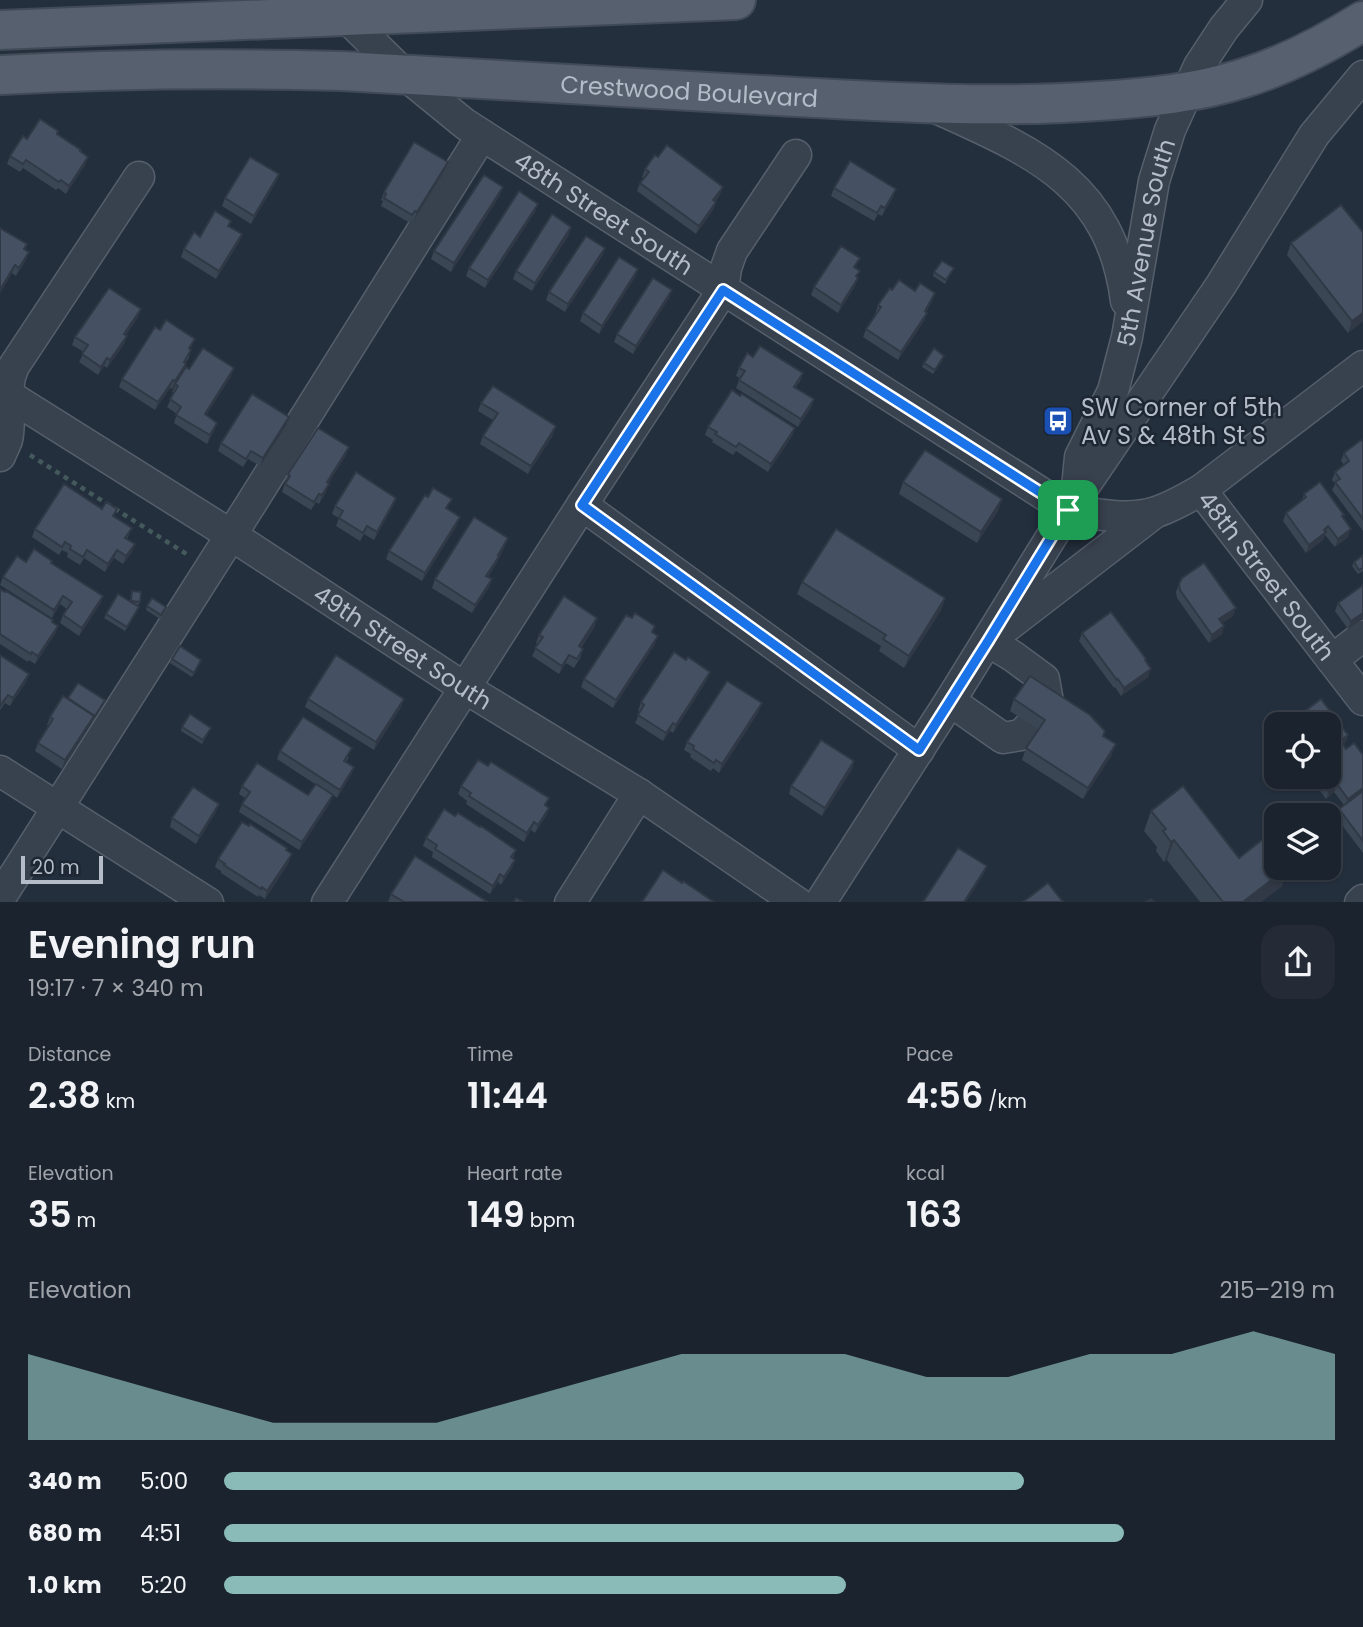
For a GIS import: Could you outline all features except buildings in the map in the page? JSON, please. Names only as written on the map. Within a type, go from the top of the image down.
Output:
[{"type":"main road","points":[[0,30],[242,9],[736,0]]},
{"type":"main road","name":"Crestwood Boulevard","points":[[0,75],[180,69],[304,70],[924,103],[1075,103],[1186,92],[1245,78],[1290,61],[1363,21]]},
{"type":"street","name":"5th Avenue South","points":[[1072,504],[1080,457],[1113,391],[1127,338],[1154,181],[1170,130],[1199,66],[1224,28],[1247,0]]},
{"type":"street","name":"48th Street South","points":[[337,8],[405,75],[465,124],[723,290],[1072,504],[1119,516],[1153,514],[1201,490],[1363,700]]},
{"type":"street","name":"5th Avenue South","points":[[820,902],[919,750],[1072,504],[1221,285],[1314,135],[1363,76]]},
{"type":"street","points":[[924,103],[1032,156],[1068,181],[1081,194],[1103,225],[1118,261],[1126,298],[1127,338]]},
{"type":"street","points":[[0,898],[482,135]]},
{"type":"street","points":[[327,902],[723,290],[732,251],[796,155]]},
{"type":"street","points":[[3,448],[9,418],[4,392],[14,366],[139,177]]},
{"type":"street","points":[[1201,490],[1363,366]]},
{"type":"street","name":"49th Street South","points":[[4,392],[231,535],[465,688],[639,794],[798,902]]},
{"type":"street","points":[[582,505],[919,750]]},
{"type":"street","points":[[950,701],[1003,738],[1021,735],[1040,714],[1044,678],[988,641],[1153,514]]},
{"type":"street","points":[[1332,660],[1363,636]]},
{"type":"street","points":[[0,771],[208,902]]},
{"type":"street","points":[[570,902],[639,794]]},
{"type":"path","points":[[3,448],[210,568]]},
{"type":"place","name":"SW Corner of 5th Av S & 48th St S","points":[[1058,421]]},
{"type":"route","points":[[723,290],[1068,510],[919,750],[582,505],[723,290]]}]
